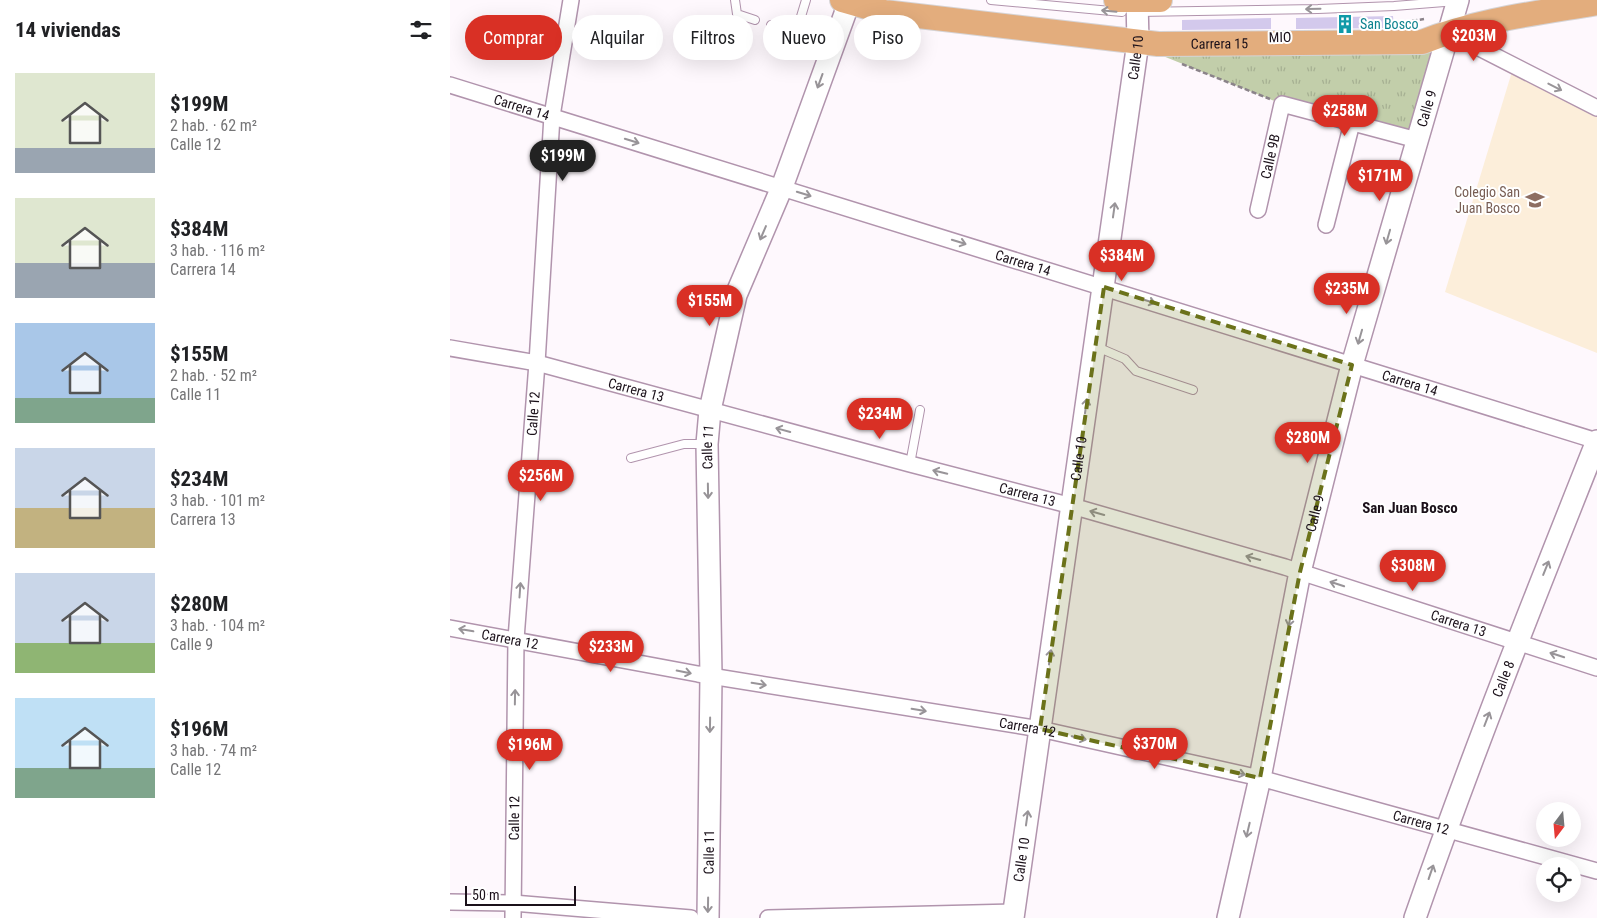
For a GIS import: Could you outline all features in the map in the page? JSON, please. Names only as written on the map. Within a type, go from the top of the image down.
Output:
[{"type":"main road","name":"Carrera 15","points":[[1116,0],[1158,44],[1422,42],[1444,28],[1597,3]]},
{"type":"main road","name":"Carrera 15","points":[[1138,25],[1160,0]]},
{"type":"main road","name":"Calle 9","points":[[1228,918],[1260,778],[1300,572],[1352,365],[1416,140],[1444,28],[1458,0]]},
{"type":"main road","name":"Carrera 15","points":[[847,1],[884,12],[1138,25]]},
{"type":"main road","name":"Calle 11","points":[[843,15],[847,1]]},
{"type":"main road","name":"Calle 10","points":[[1014,915],[1104,287],[1138,25]]},
{"type":"main road","name":"Calle 11","points":[[708,918],[710,676],[707,444],[710,410],[736,296],[782,187],[828,60]]},
{"type":"main road","name":"Calle 8","points":[[1415,918],[1517,642],[1597,441]]},
{"type":"street","name":"Calle 12","points":[[513,911],[516,639],[552,116],[571,0]]},
{"type":"street","points":[[1444,28],[1597,108]]},
{"type":"street","name":"Carrera 14","points":[[450,85],[1597,441]]},
{"type":"street","points":[[1282,104],[1416,140]]},
{"type":"street","name":"Calle 9B","points":[[1258,210],[1282,104]]},
{"type":"street","points":[[1326,225],[1352,123]]},
{"type":"street","name":"Carrera 13","points":[[450,348],[536,363],[1072,506],[1300,572],[1597,668]]},
{"type":"street","name":"Carrera 12","points":[[450,628],[710,676],[1040,729],[1260,778],[1597,871]]},
{"type":"street","points":[[450,902],[513,911],[691,918]]},
{"type":"street","points":[[768,918],[1014,915]]},
{"type":"lane","points":[[735,0],[737,14],[755,20]]},
{"type":"lane","points":[[801,15],[806,0]]},
{"type":"lane","name":"MIO","points":[[991,0],[1119,12],[1138,25],[1464,0]]},
{"type":"lane","points":[[1444,28],[1483,15],[1566,0]]},
{"type":"lane","points":[[886,4],[896,5]]},
{"type":"lane","name":"MIO","points":[[1167,36],[1186,38],[1402,34]]},
{"type":"lane","points":[[1095,346],[1125,359],[1136,371],[1193,390]]},
{"type":"lane","points":[[910,464],[920,410]]},
{"type":"lane","points":[[631,458],[684,444],[707,444]]},
{"type":"path","points":[[1402,22],[1428,19]]},
{"type":"path","points":[[1176,61],[1282,104]]},
{"type":"highlighted area","points":[[1104,287],[1352,365],[1300,572],[1260,778],[1040,729]]},
{"type":"shaded area","name":"Colegio San Juan Bosco","points":[[1514,65],[1597,108],[1597,353],[1445,292]]},
{"type":"green space","points":[[1448,32],[1417,140],[1282,104],[1158,54]]},
{"type":"building","name":"San Bosco","points":[[1393,16],[1394,28],[1296,29],[1296,18]]},
{"type":"building","points":[[1271,18],[1271,29],[1182,30],[1182,20]]},
{"type":"place","name":"San Bosco","points":[[1345,24]]},
{"type":"place","name":"Colegio San Juan Bosco","points":[[1535,200]]},
{"type":"district","name":"San Juan Bosco","points":[[1410,508]]}]
